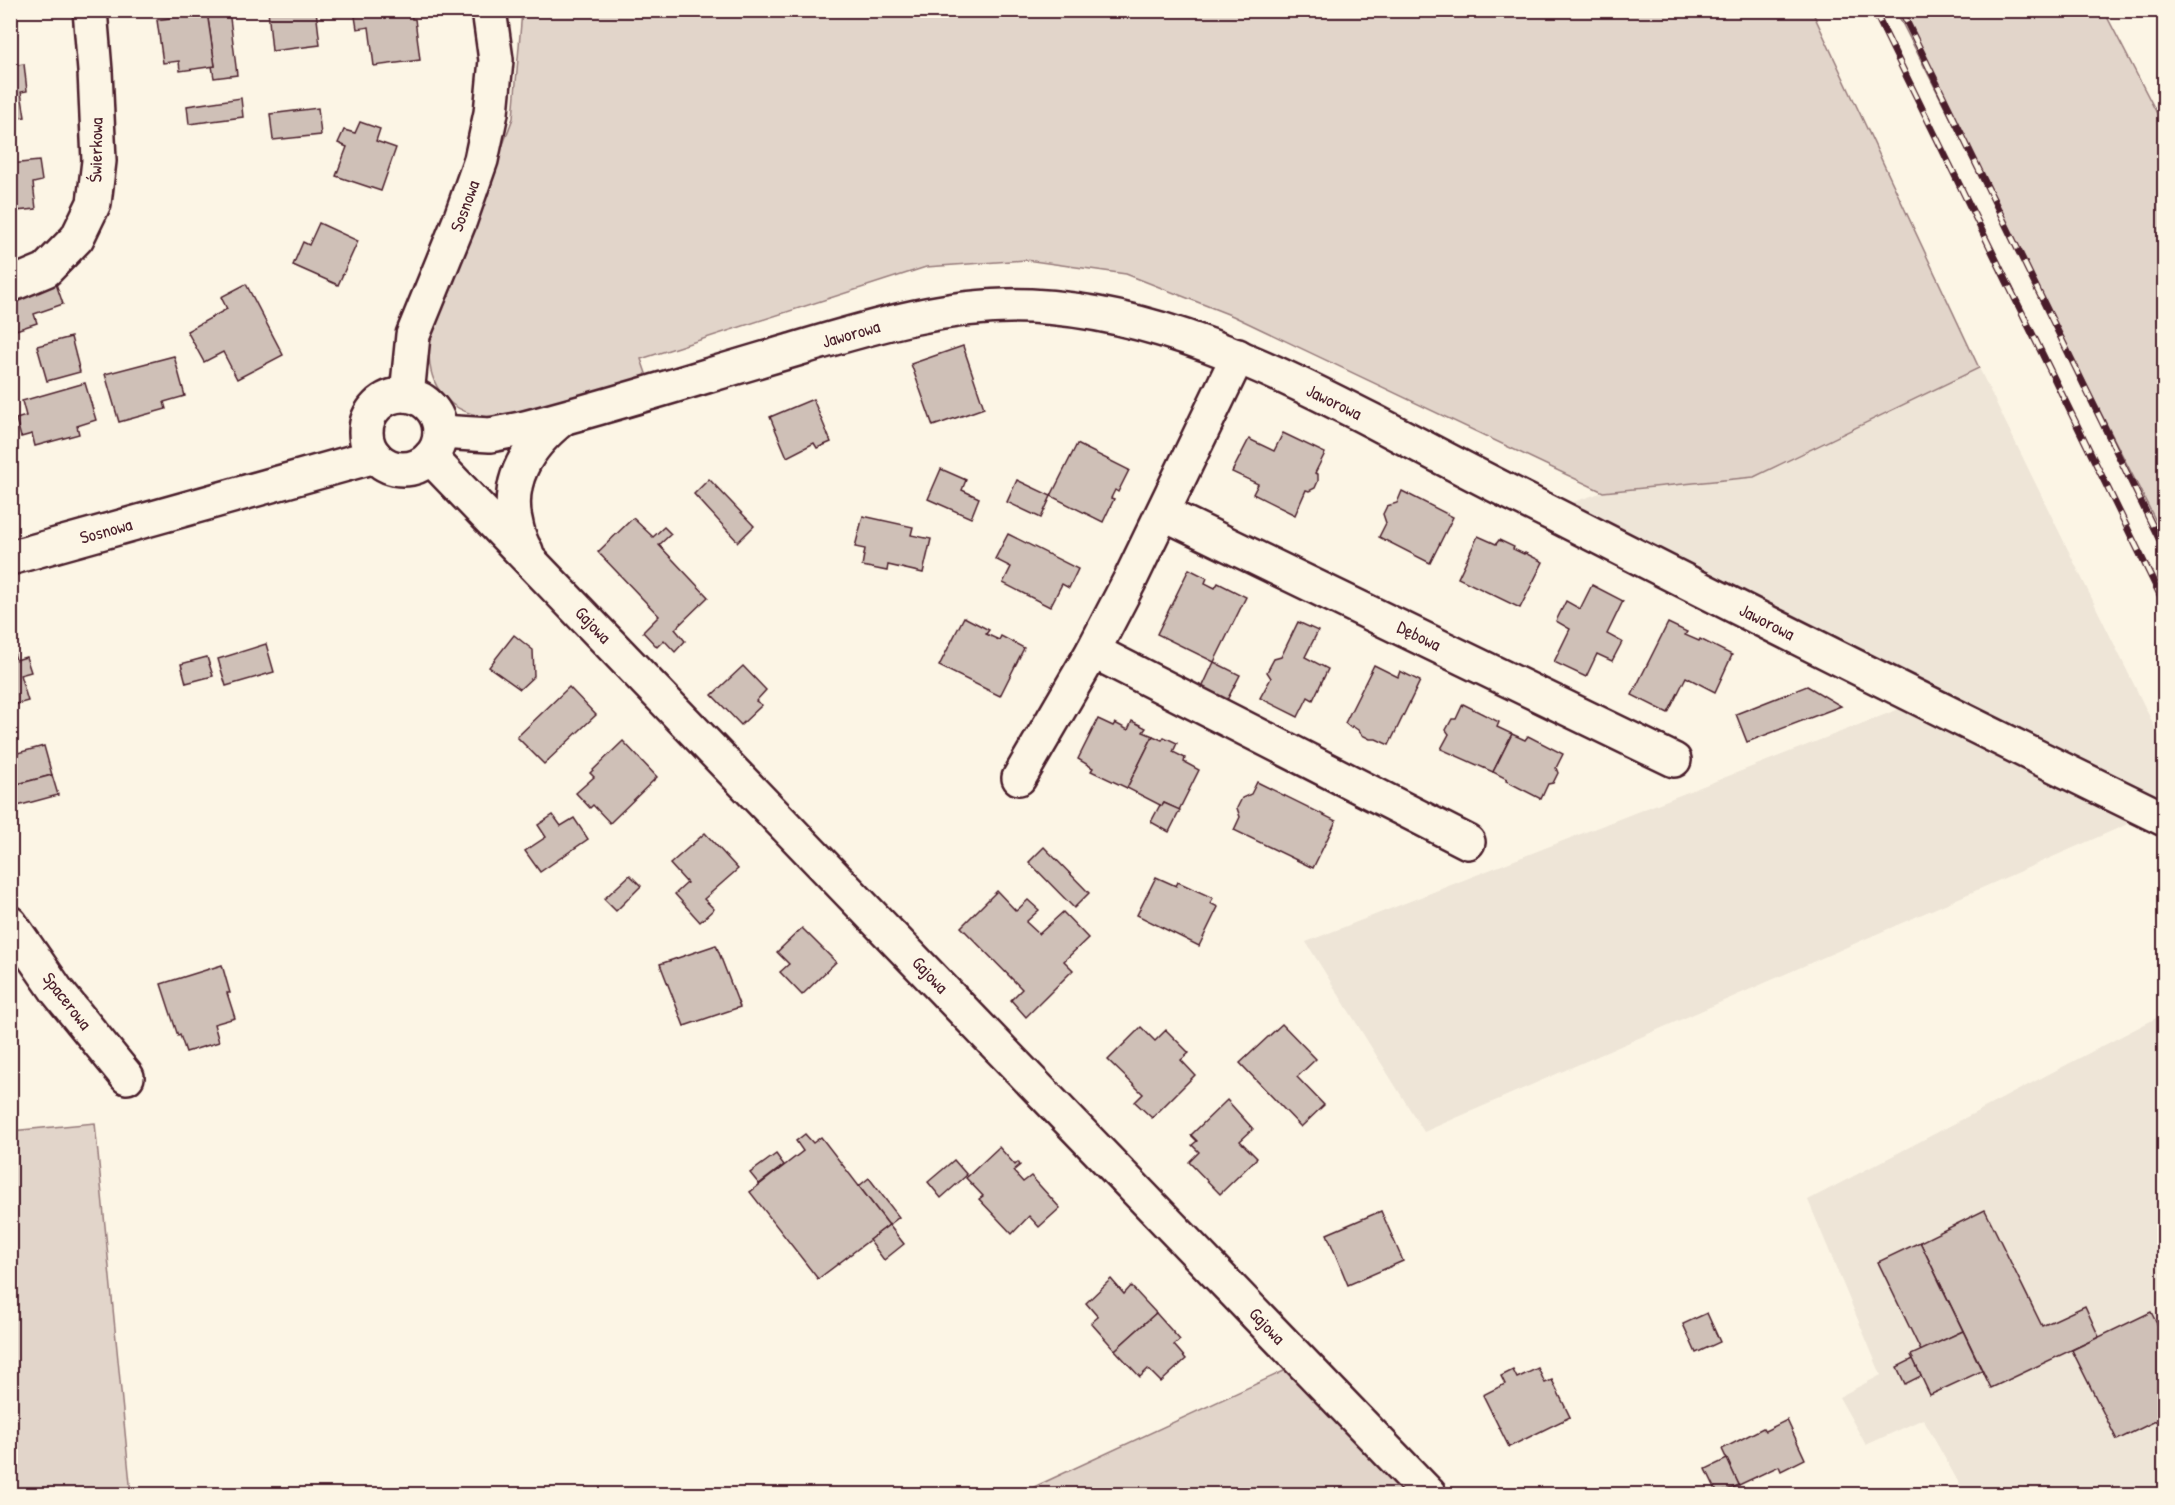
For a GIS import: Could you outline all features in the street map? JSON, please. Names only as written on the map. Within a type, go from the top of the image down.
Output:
[{"type":"street","name":"Świerkowa","points":[[10,285],[46,270],[77,238],[94,203],[99,161],[90,10]]},
{"type":"street","name":"Sosnowa","points":[[407,395],[413,335],[460,220],[481,160],[491,113],[496,60],[489,10]]},
{"type":"street","name":"Jaworowa","points":[[435,445],[562,418],[856,331],[919,315],[970,307],[1031,306],[1095,313],[1160,327],[1238,356],[1332,401],[1566,521],[2164,819]]},
{"type":"street","points":[[1019,778],[1093,651],[1163,513],[1238,356]]},
{"type":"street","points":[[398,395],[407,395],[426,403],[435,413],[435,445],[415,467],[406,469],[389,466],[375,456],[367,442],[368,418],[383,400],[398,395]]},
{"type":"street","points":[[540,569],[522,546],[514,517],[514,487],[525,458],[543,434],[562,418]]},
{"type":"street","name":"Gajowa","points":[[435,445],[540,569],[1429,1494]]},
{"type":"street","name":"Sosnowa","points":[[10,558],[375,456]]},
{"type":"street","name":"Dębowa","points":[[1163,513],[1674,760]]},
{"type":"street","points":[[1093,651],[1468,842]]},
{"type":"street","name":"Spacerowa","points":[[10,923],[57,991],[127,1077]]},
{"type":"shaded area","points":[[522,11],[1812,11],[1979,368],[1754,477],[1603,492],[1233,316],[1126,274],[1026,260],[926,267],[641,359],[649,382],[495,417],[478,415],[452,404],[436,384],[429,356],[430,339],[513,118]]},
{"type":"shaded area","points":[[1896,11],[2104,11],[2164,127],[2164,537]]},
{"type":"shaded area","points":[[1979,368],[2164,746],[2164,819],[2153,813],[1424,1132],[1306,942],[1922,700],[1547,511],[1603,492],[1754,477]]},
{"type":"shaded area","points":[[2164,1014],[2164,1494],[1965,1494],[1923,1419],[1866,1445],[1839,1397],[1881,1375],[1808,1200]]},
{"type":"shaded area","points":[[95,1123],[131,1494],[11,1494],[11,1131]]},
{"type":"shaded area","points":[[1299,1364],[1422,1494],[1019,1494]]},
{"type":"building","points":[[229,10],[237,75],[214,78],[212,66],[215,66],[207,12]]},
{"type":"building","points":[[268,10],[316,10],[320,45],[272,51]]},
{"type":"building","points":[[354,10],[411,10],[412,19],[415,19],[420,60],[374,66],[369,27],[357,29]]},
{"type":"building","points":[[207,12],[215,66],[180,71],[179,61],[163,63],[157,20]]},
{"type":"building","points":[[24,64],[27,91],[21,92],[25,117],[10,119],[10,66]]},
{"type":"building","points":[[241,98],[243,117],[189,124],[187,106]]},
{"type":"building","points":[[318,108],[321,135],[273,140],[270,114]]},
{"type":"building","points":[[360,122],[380,129],[376,141],[396,148],[381,191],[336,176],[347,147],[338,143],[344,130],[355,133]]},
{"type":"building","points":[[39,161],[42,181],[33,183],[36,209],[16,211],[17,221],[10,222],[10,164]]},
{"type":"building","points":[[319,223],[358,241],[338,285],[293,265],[303,242],[309,245]]},
{"type":"building","points":[[54,278],[63,304],[34,314],[37,323],[16,330],[10,314],[10,294]]},
{"type":"building","points":[[246,284],[283,355],[237,379],[223,352],[204,362],[187,331],[227,309],[221,297]]},
{"type":"building","points":[[71,337],[80,372],[47,381],[37,346]]},
{"type":"building","points":[[963,346],[984,408],[933,426],[911,364]]},
{"type":"building","points":[[174,356],[185,396],[164,402],[166,409],[119,422],[105,374]]},
{"type":"building","points":[[85,383],[96,420],[77,426],[79,434],[35,446],[32,434],[21,437],[16,419],[26,416],[22,401]]},
{"type":"building","points":[[813,399],[831,442],[817,448],[814,443],[787,457],[770,417]]},
{"type":"building","points":[[1283,433],[1325,453],[1315,473],[1318,474],[1318,481],[1315,488],[1306,490],[1295,515],[1253,494],[1258,484],[1232,472],[1249,439],[1274,451]]},
{"type":"building","points":[[1077,444],[1129,470],[1118,492],[1115,490],[1111,498],[1114,499],[1103,522],[1051,496]]},
{"type":"building","points":[[941,469],[966,480],[962,490],[979,498],[971,518],[928,499]]},
{"type":"building","points":[[709,479],[754,526],[738,542],[694,494]]},
{"type":"building","points":[[1017,480],[1051,496],[1041,518],[1007,502]]},
{"type":"building","points":[[1402,491],[1453,517],[1430,563],[1379,537],[1386,523],[1383,514],[1387,506],[1397,503]]},
{"type":"building","points":[[863,516],[913,527],[911,535],[931,539],[923,573],[888,565],[887,571],[862,566],[865,549],[855,547]]},
{"type":"building","points":[[633,518],[653,537],[664,527],[671,534],[659,545],[708,597],[675,629],[685,641],[675,652],[664,640],[657,647],[643,632],[659,616],[598,552]]},
{"type":"building","points":[[1008,534],[1078,569],[1069,588],[1062,584],[1050,607],[1003,583],[1011,567],[995,559]]},
{"type":"building","points":[[1478,536],[1496,544],[1499,540],[1543,562],[1520,608],[1458,578]]},
{"type":"building","points":[[1189,569],[1207,578],[1205,583],[1215,588],[1218,583],[1246,597],[1214,662],[1157,634]]},
{"type":"building","points":[[1592,585],[1623,601],[1607,634],[1622,642],[1612,661],[1597,654],[1586,677],[1554,662],[1570,629],[1556,621],[1566,601],[1580,609]]},
{"type":"building","points":[[964,617],[989,630],[986,634],[999,640],[1001,636],[1024,648],[1000,696],[939,666]]},
{"type":"building","points":[[1298,622],[1318,631],[1305,657],[1328,669],[1313,700],[1308,697],[1298,717],[1260,698],[1271,678],[1267,672],[1274,659],[1281,657]]},
{"type":"building","points":[[1668,623],[1687,632],[1685,635],[1699,641],[1700,639],[1732,655],[1715,692],[1686,677],[1668,713],[1632,695]]},
{"type":"building","points":[[514,635],[533,650],[534,676],[520,689],[489,667]]},
{"type":"building","points":[[266,644],[274,672],[226,686],[218,659]]},
{"type":"building","points":[[13,649],[16,660],[26,657],[31,672],[20,675],[28,701],[10,706],[10,650]]},
{"type":"building","points":[[207,657],[213,676],[186,683],[181,664]]},
{"type":"building","points":[[1214,662],[1240,675],[1227,700],[1202,688]]},
{"type":"building","points":[[1374,665],[1398,677],[1400,671],[1420,681],[1389,745],[1362,735],[1345,723]]},
{"type":"building","points":[[743,666],[766,690],[756,701],[762,705],[741,725],[712,695]]},
{"type":"building","points":[[1807,686],[1841,706],[1747,742],[1736,714]]},
{"type":"building","points":[[569,687],[596,715],[544,764],[517,737]]},
{"type":"building","points":[[1463,704],[1499,722],[1497,727],[1512,734],[1493,772],[1441,749],[1449,734],[1446,730],[1452,719],[1456,719]]},
{"type":"building","points":[[1098,719],[1113,726],[1115,723],[1128,730],[1132,721],[1146,728],[1143,732],[1153,736],[1127,788],[1091,771],[1093,768],[1078,759]]},
{"type":"building","points":[[1512,734],[1525,740],[1528,736],[1563,754],[1556,768],[1558,773],[1553,783],[1548,784],[1541,799],[1493,772]]},
{"type":"building","points":[[1153,736],[1162,740],[1164,737],[1177,743],[1173,752],[1185,758],[1184,762],[1199,770],[1179,810],[1164,803],[1162,806],[1127,788]]},
{"type":"building","points":[[623,741],[657,777],[610,823],[593,805],[590,808],[576,793],[594,777],[590,773]]},
{"type":"building","points":[[44,746],[52,775],[10,786],[10,755]]},
{"type":"building","points":[[52,775],[58,795],[10,808],[10,786]]},
{"type":"building","points":[[1257,782],[1336,821],[1313,868],[1234,830],[1240,817],[1237,808],[1242,798],[1251,794]]},
{"type":"building","points":[[1164,803],[1180,810],[1169,832],[1151,822],[1160,805]]},
{"type":"building","points":[[553,815],[561,826],[574,818],[588,839],[540,872],[525,851],[546,837],[538,825]]},
{"type":"building","points":[[705,833],[738,869],[704,899],[714,909],[700,922],[675,894],[687,883],[670,864]]},
{"type":"building","points":[[1044,847],[1089,893],[1074,908],[1029,862]]},
{"type":"building","points":[[630,875],[641,886],[616,911],[604,899]]},
{"type":"building","points":[[1156,877],[1176,886],[1178,882],[1213,898],[1210,903],[1218,907],[1199,946],[1137,915]]},
{"type":"building","points":[[997,891],[1016,911],[1028,900],[1039,910],[1026,922],[1039,934],[1063,912],[1088,938],[1064,961],[1073,970],[1026,1017],[1011,1000],[1022,989],[961,927]]},
{"type":"building","points":[[802,928],[836,962],[802,995],[780,972],[789,964],[777,952]]},
{"type":"building","points":[[716,945],[740,1007],[684,1026],[660,964]]},
{"type":"building","points":[[222,965],[230,993],[227,993],[235,1018],[214,1024],[219,1042],[186,1052],[180,1035],[178,1036],[161,984]]},
{"type":"building","points":[[1282,1024],[1316,1059],[1297,1077],[1324,1105],[1301,1127],[1240,1063]]},
{"type":"building","points":[[1141,1027],[1155,1041],[1166,1030],[1189,1053],[1181,1060],[1195,1075],[1152,1118],[1135,1102],[1143,1094],[1108,1060]]},
{"type":"building","points":[[1227,1100],[1253,1129],[1240,1141],[1257,1158],[1220,1194],[1189,1162],[1199,1152],[1192,1145],[1197,1141],[1191,1135]]},
{"type":"building","points":[[805,1134],[813,1143],[821,1137],[889,1225],[818,1279],[750,1192],[803,1151],[796,1141]]},
{"type":"building","points":[[999,1147],[1015,1165],[1018,1162],[1020,1165],[1013,1171],[1023,1182],[1031,1176],[1060,1208],[1039,1227],[1029,1216],[1012,1234],[979,1199],[983,1196],[966,1178]]},
{"type":"building","points":[[776,1154],[784,1165],[759,1184],[750,1173]]},
{"type":"building","points":[[954,1160],[967,1175],[941,1198],[928,1182]]},
{"type":"building","points":[[869,1178],[899,1217],[889,1225],[859,1186]]},
{"type":"building","points":[[1985,1210],[2042,1326],[2085,1306],[2099,1337],[1991,1388],[1920,1242]]},
{"type":"building","points":[[1381,1211],[1403,1261],[1348,1285],[1327,1234]]},
{"type":"building","points":[[889,1225],[904,1244],[884,1260],[869,1240]]},
{"type":"building","points":[[1920,1242],[1963,1331],[1921,1351],[1878,1262]]},
{"type":"building","points":[[1111,1279],[1124,1294],[1131,1286],[1156,1313],[1115,1350],[1091,1323],[1098,1317],[1086,1303]]},
{"type":"building","points":[[2151,1312],[2164,1338],[2164,1417],[2117,1440],[2072,1350]]},
{"type":"building","points":[[1156,1313],[1180,1340],[1174,1345],[1186,1359],[1161,1382],[1148,1369],[1140,1377],[1115,1350]]},
{"type":"building","points":[[1707,1313],[1720,1342],[1696,1353],[1683,1324]]},
{"type":"building","points":[[1963,1331],[1982,1371],[1930,1395],[1911,1355]]},
{"type":"building","points":[[1913,1359],[1921,1376],[1905,1384],[1897,1367]]},
{"type":"building","points":[[1538,1368],[1545,1383],[1552,1380],[1570,1417],[1509,1447],[1483,1395],[1505,1384],[1501,1376],[1513,1370],[1517,1378]]},
{"type":"building","points":[[1787,1420],[1805,1459],[1781,1471],[1779,1466],[1739,1485],[1722,1449],[1763,1428],[1765,1431]]},
{"type":"building","points":[[1727,1459],[1739,1485],[1718,1494],[1706,1469]]},
{"type":"railway","points":[[1874,10],[2164,603]]},
{"type":"railway","points":[[1901,10],[2164,549]]}]
